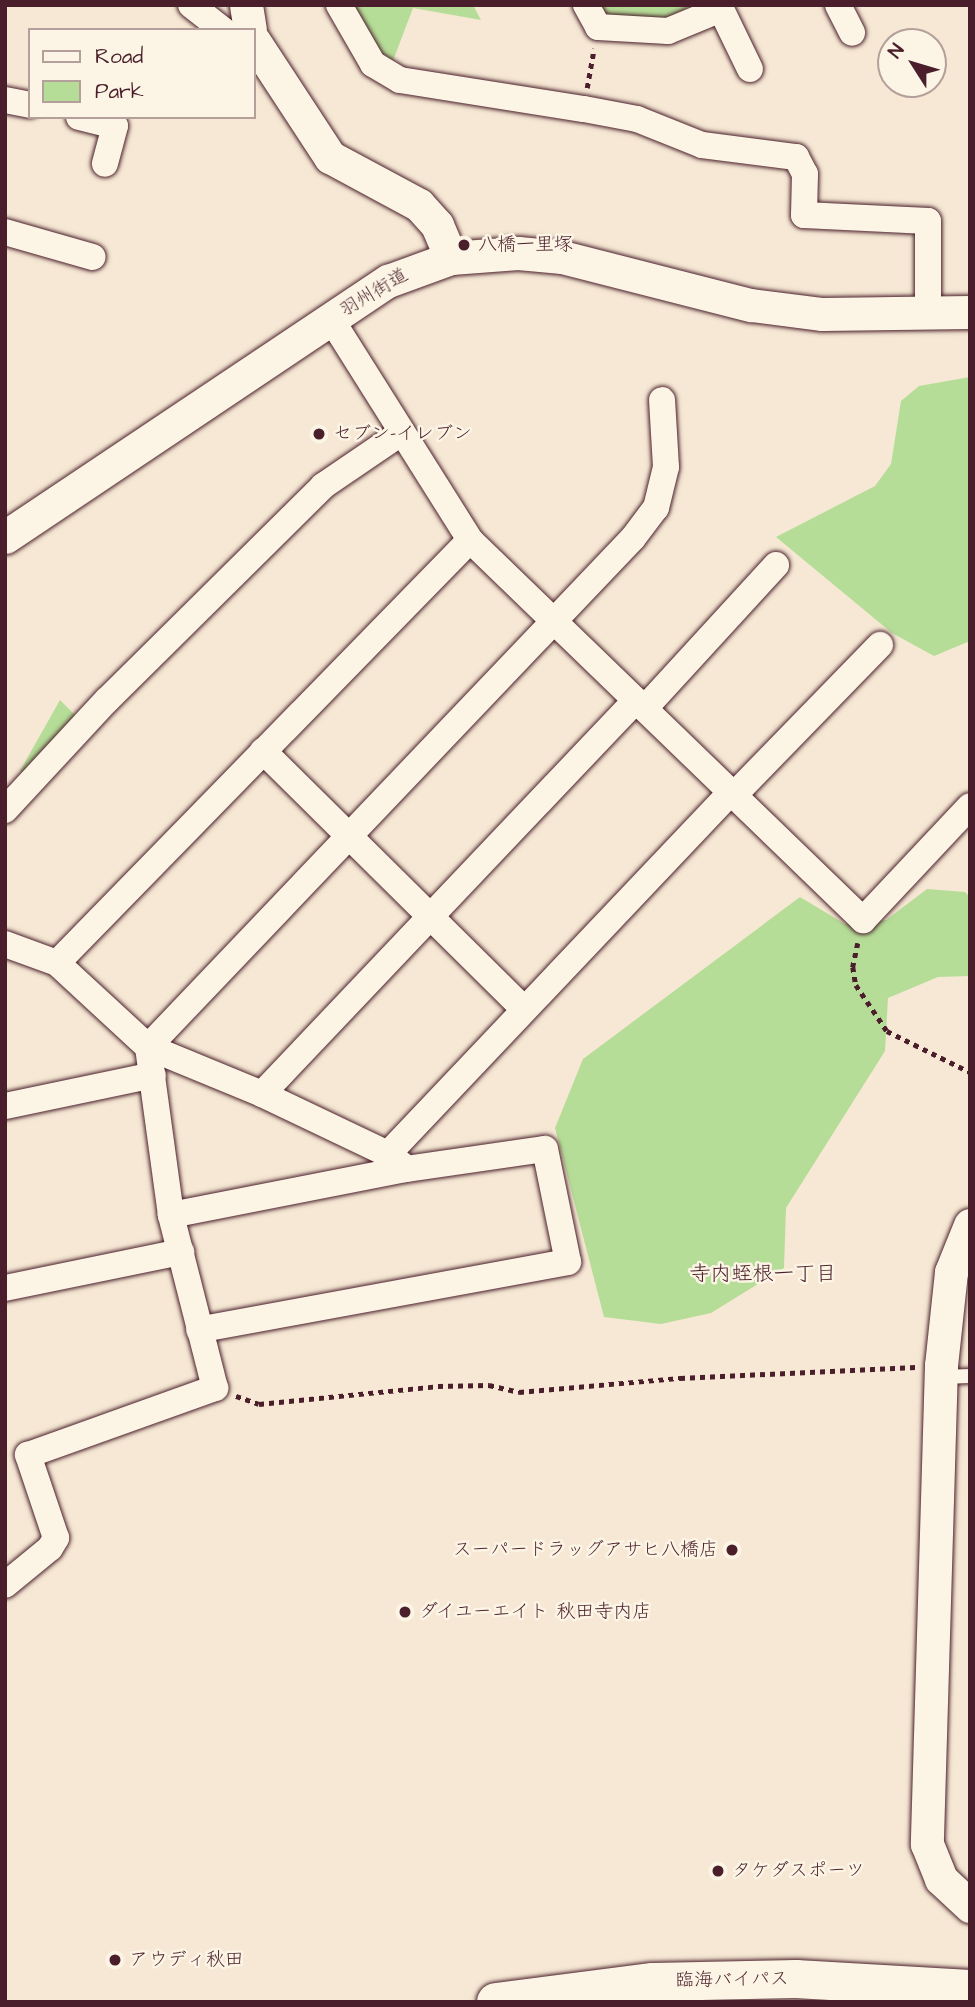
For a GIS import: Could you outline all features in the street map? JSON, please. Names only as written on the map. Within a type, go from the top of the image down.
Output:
[{"type":"highway","name":"臨海バイパス","points":[[496,2002],[653,1982],[796,1979],[970,1989]]},
{"type":"street","points":[[191,5],[220,28]]},
{"type":"street","points":[[246,5],[250,28]]},
{"type":"street","points":[[339,5],[373,64],[400,80],[637,119],[702,145],[796,157],[805,174],[804,215],[928,220],[928,311]]},
{"type":"street","points":[[838,5],[852,33]]},
{"type":"street","points":[[592,16],[668,32],[720,7],[750,69]]},
{"type":"street","points":[[256,44],[330,157],[419,205],[437,225],[451,258]]},
{"type":"street","points":[[5,100],[28,106]]},
{"type":"street","points":[[87,119],[115,126],[105,163]]},
{"type":"street","points":[[5,232],[93,257]]},
{"type":"street","name":"羽州街道","points":[[5,537],[388,281],[451,258],[518,253],[562,257],[751,305],[822,314],[970,312]]},
{"type":"street","points":[[331,319],[470,540],[551,621],[734,792],[863,920],[970,806]]},
{"type":"street","points":[[148,1047],[349,838],[551,621],[575,603],[656,508],[666,467],[662,400]]},
{"type":"street","points":[[5,810],[107,700],[323,486],[401,433]]},
{"type":"street","points":[[57,963],[470,540]]},
{"type":"street","points":[[262,1094],[776,565]]},
{"type":"street","points":[[397,1161],[524,1009],[880,645]]},
{"type":"street","points":[[263,751],[524,1009]]},
{"type":"street","points":[[5,944],[57,963],[148,1047],[262,1094],[397,1161]]},
{"type":"street","points":[[5,1585],[50,1548],[56,1538],[17,1458],[215,1388],[171,1215],[148,1047]]},
{"type":"street","points":[[5,1106],[153,1074]]},
{"type":"street","points":[[171,1215],[397,1161],[545,1149],[568,1262],[199,1330]]},
{"type":"street","points":[[970,1225],[951,1272],[951,1373],[927,1844],[941,1878],[970,1906]]},
{"type":"street","points":[[5,1288],[181,1252]]},
{"type":"path","points":[[584,109],[592,16]]},
{"type":"path","points":[[863,920],[853,967],[864,1003],[887,1031],[906,1043],[970,1072]]},
{"type":"path","points":[[215,1388],[259,1404],[438,1386],[489,1385],[519,1392],[680,1378],[951,1373]]},
{"type":"green space","points":[[351,5],[473,5],[481,20],[413,8],[391,66],[383,61]]},
{"type":"green space","points":[[599,5],[690,5],[674,18],[606,18]]},
{"type":"green space","points":[[970,377],[970,641],[934,656],[892,633],[776,537],[875,486],[891,464],[901,401],[919,386]]},
{"type":"green space","points":[[60,700],[82,722],[27,778],[20,771]]},
{"type":"green space","points":[[927,889],[965,892],[970,897],[970,976],[938,977],[888,998],[885,1051],[786,1208],[784,1268],[711,1313],[661,1324],[604,1317],[555,1128],[583,1059],[800,897],[845,924],[886,920]]},
{"type":"place","name":"八橋一里塚","points":[[464,245]]},
{"type":"place","name":"セブン-イレブン","points":[[319,434]]},
{"type":"place","name":"スーパードラッグアサヒ八橋店","points":[[732,1550]]},
{"type":"place","name":"ダイユーエイト 秋田寺内店","points":[[405,1612]]},
{"type":"place","name":"タケダスポーツ","points":[[718,1871]]},
{"type":"place","name":"アウディ秋田","points":[[115,1960]]},
{"type":"district","name":"寺内蛭根一丁目","points":[[763,1274]]}]
